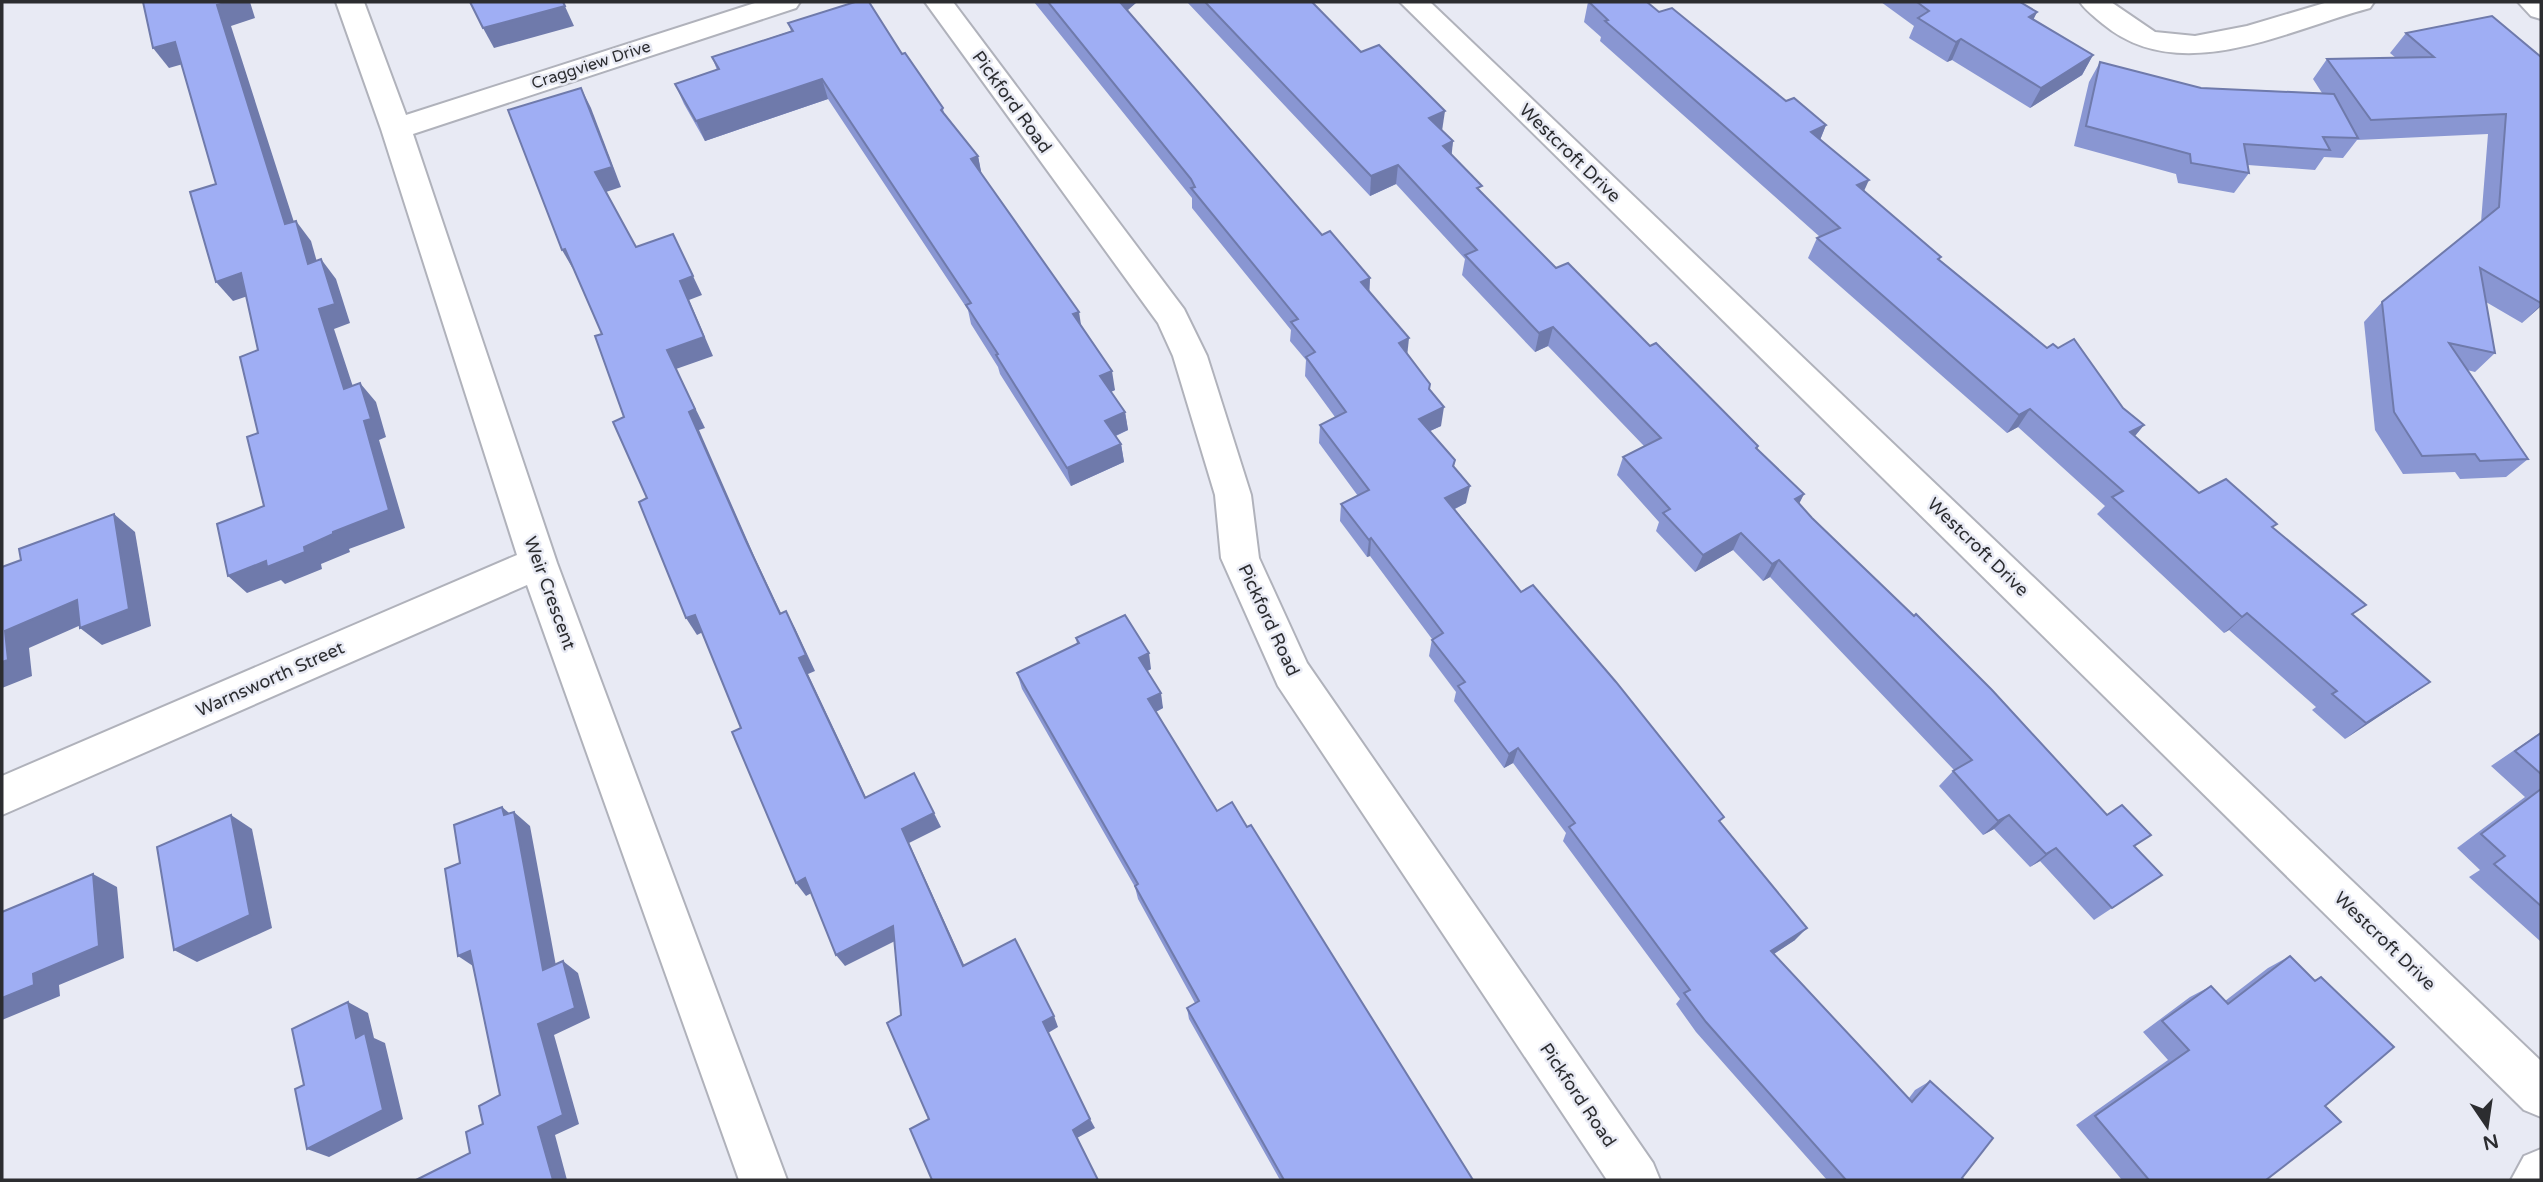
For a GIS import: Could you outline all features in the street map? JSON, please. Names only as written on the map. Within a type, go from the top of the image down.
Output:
[{"type":"street","name":"Weir Crescent","points":[[350,2],[396,129],[538,563],[763,1180]]},
{"type":"street","name":"Craggview Drive","points":[[396,129],[786,2]]},
{"type":"street","name":"Pickford Road","points":[[939,2],[1172,318],[1190,356],[1233,495],[1240,558],[1292,674],[1636,1180]]},
{"type":"street","name":"Westcroft Drive","points":[[1414,2],[2541,1093]]},
{"type":"street","points":[[2094,2],[2125,28],[2147,40],[2186,46],[2235,38],[2360,2]]},
{"type":"street","points":[[2532,2],[2541,9]]},
{"type":"street","name":"Warnsworth Street","points":[[2,796],[538,563]]},
{"type":"street","points":[[2535,1180],[2541,1173]]},
{"type":"building","points":[[143,2],[229,2],[217,5],[285,224],[296,221],[308,264],[321,259],[335,304],[319,309],[344,389],[360,383],[371,419],[364,421],[389,510],[333,532],[304,547],[305,552],[267,567],[266,561],[228,576],[217,524],[264,506],[247,437],[258,433],[240,357],[258,350],[241,273],[216,282],[190,192],[216,184],[175,42],[153,48]]},
{"type":"building","points":[[470,2],[563,2],[565,6],[483,28]]},
{"type":"building","points":[[855,2],[869,2],[902,54],[905,53],[943,108],[941,110],[978,156],[971,159],[1079,312],[1073,314],[1112,371],[1100,376],[1125,412],[1105,421],[1121,444],[1067,468],[966,305],[971,303],[822,79],[696,121],[675,84],[719,69],[712,57],[793,31],[788,23]]},
{"type":"building","points":[[1048,2],[1120,2],[1322,235],[1330,231],[1370,278],[1361,282],[1409,338],[1399,343],[1444,407],[1419,419],[1455,460],[1453,466],[1470,486],[1445,498],[1521,592],[1533,585],[1616,682],[1724,817],[1719,821],[1807,928],[1771,951],[1912,1102],[1930,1081],[1993,1138],[1962,1178],[1964,1180],[1846,1180],[1706,1022],[1684,993],[1690,990],[1569,827],[1575,823],[1518,748],[1509,754],[1458,686],[1465,682],[1432,640],[1443,633],[1371,538],[1369,540],[1341,504],[1369,490],[1320,425],[1346,412],[1306,357],[1315,352],[1291,322],[1298,319],[1191,188],[1195,187],[1191,179]]},
{"type":"building","points":[[1205,2],[1312,2],[1361,52],[1379,45],[1445,111],[1429,118],[1453,141],[1443,146],[1482,186],[1477,188],[1556,268],[1568,263],[1650,346],[1656,343],[1804,494],[1795,499],[1812,518],[1914,616],[1916,614],[1992,690],[2107,815],[2122,805],[2151,835],[2134,846],[2162,875],[2112,908],[2056,848],[2046,854],[2009,815],[1998,821],[1953,771],[1972,760],[1779,560],[1772,564],[1741,533],[1703,555],[1663,513],[1670,509],[1623,457],[1661,438],[1553,327],[1539,333],[1465,255],[1477,250],[1398,165],[1371,176]]},
{"type":"building","points":[[1589,2],[1647,2],[1659,12],[1672,8],[1786,101],[1794,98],[1826,125],[1811,132],[1869,180],[1857,185],[1941,257],[1938,259],[2047,348],[2053,344],[2058,348],[2074,339],[2123,408],[2144,425],[2130,432],[2199,493],[2226,479],[2277,524],[2272,527],[2366,605],[2352,614],[2430,682],[2366,723],[2332,694],[2337,691],[2247,613],[2242,617],[2112,497],[2123,491],[2030,409],[2019,415],[1817,238],[1840,228],[1605,21],[1608,20]]},
{"type":"building","points":[[1917,2],[2020,2],[2037,12],[2029,17],[2093,55],[2041,88],[1961,39],[1956,42],[1918,18],[1929,11]]},
{"type":"building","points":[[2492,16],[2541,57],[2541,303],[2480,268],[2495,353],[2449,343],[2528,459],[2480,461],[2475,454],[2422,456],[2394,412],[2382,302],[2499,207],[2506,114],[2371,120],[2327,59],[2434,57],[2406,33]]},
{"type":"building","points":[[2100,62],[2201,88],[2334,94],[2358,138],[2323,137],[2330,150],[2244,144],[2249,173],[2191,163],[2190,154],[2086,126]]},
{"type":"building","points":[[581,88],[612,167],[595,172],[636,247],[673,234],[693,276],[680,281],[704,337],[667,350],[695,409],[689,412],[746,541],[780,614],[786,611],[806,655],[799,658],[865,798],[914,773],[934,813],[902,829],[963,966],[1015,939],[1054,1016],[1043,1022],[1090,1119],[1073,1130],[1098,1180],[932,1180],[910,1129],[929,1119],[887,1023],[901,1015],[893,926],[836,955],[805,878],[796,883],[732,732],[741,728],[695,615],[686,618],[639,502],[647,498],[613,422],[624,417],[595,336],[602,334],[565,249],[562,250],[508,110]]},
{"type":"building","points":[[114,514],[129,609],[80,628],[77,600],[5,631],[8,660],[2,662],[2,567],[21,560],[19,549]]},
{"type":"building","points":[[1125,615],[1149,653],[1139,658],[1161,693],[1148,699],[1217,811],[1232,802],[1247,827],[1251,825],[1473,1180],[1284,1180],[1187,1008],[1199,1001],[1135,886],[1138,884],[1017,673],[1079,643],[1076,638]]},
{"type":"building","points":[[2541,733],[2541,774],[2515,751]]},
{"type":"building","points":[[2541,789],[2541,906],[2494,864],[2505,856],[2481,834]]},
{"type":"building","points":[[502,807],[504,815],[514,812],[543,970],[563,961],[575,1008],[538,1024],[563,1115],[538,1127],[553,1180],[416,1180],[470,1153],[466,1132],[483,1124],[479,1106],[500,1095],[470,951],[458,956],[445,869],[460,863],[454,825]]},
{"type":"building","points":[[231,815],[250,915],[174,950],[157,847]]},
{"type":"building","points":[[93,874],[99,946],[33,974],[34,985],[2,998],[2,912]]},
{"type":"building","points":[[2290,956],[2315,981],[2321,977],[2394,1047],[2325,1106],[2341,1122],[2266,1180],[2149,1180],[2095,1116],[2189,1050],[2162,1021],[2211,986],[2228,1004]]},
{"type":"building","points":[[348,1002],[356,1038],[365,1033],[383,1110],[307,1149],[295,1089],[304,1085],[292,1029]]}]
